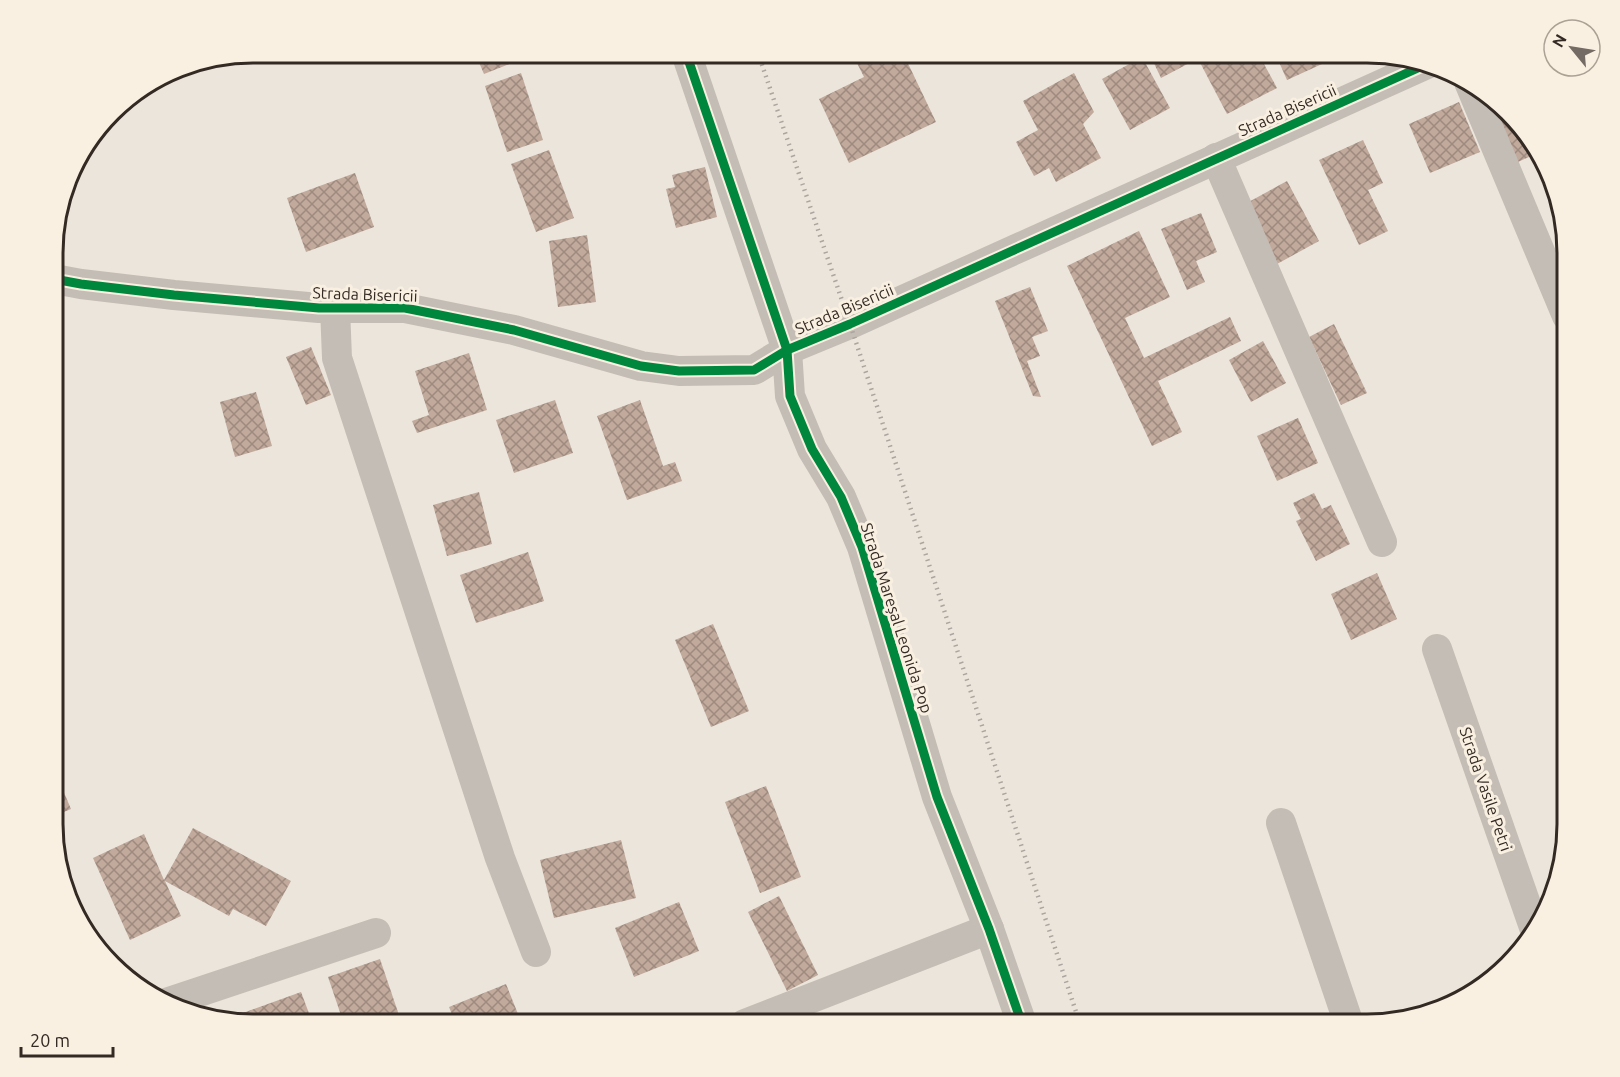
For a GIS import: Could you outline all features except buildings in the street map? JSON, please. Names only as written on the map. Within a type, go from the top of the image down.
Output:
[{"type":"street","name":"Strada Mareșal Leonida Pop","points":[[690,63],[787,350],[790,396],[812,449],[841,497],[862,547],[937,797],[989,929],[1019,1014]]},
{"type":"street","name":"Strada Bisericii","points":[[63,281],[174,295],[335,308],[405,308],[514,330],[640,366],[679,371],[754,370],[787,350],[861,320],[1415,70]]},
{"type":"street","points":[[1476,98],[1557,292]]},
{"type":"street","points":[[1216,158],[1382,542]]},
{"type":"street","points":[[335,308],[337,358],[500,858],[536,952]]},
{"type":"street","name":"Strada Vasile Petri","points":[[1437,649],[1531,919]]},
{"type":"street","points":[[1281,824],[1346,1014]]},
{"type":"street","points":[[771,1014],[989,929]]},
{"type":"street","points":[[178,999],[376,933]]},
{"type":"railway","points":[[761,63],[850,324],[1077,1014]]},
{"type":"cycle path","points":[[689,63],[787,350],[790,396],[812,449],[841,497],[862,547],[937,797],[989,929],[1019,1014]]},
{"type":"cycle path","points":[[63,281],[174,295],[319,308],[405,308],[514,330],[641,366],[679,371],[754,370],[787,350],[850,324],[1414,70]]}]
